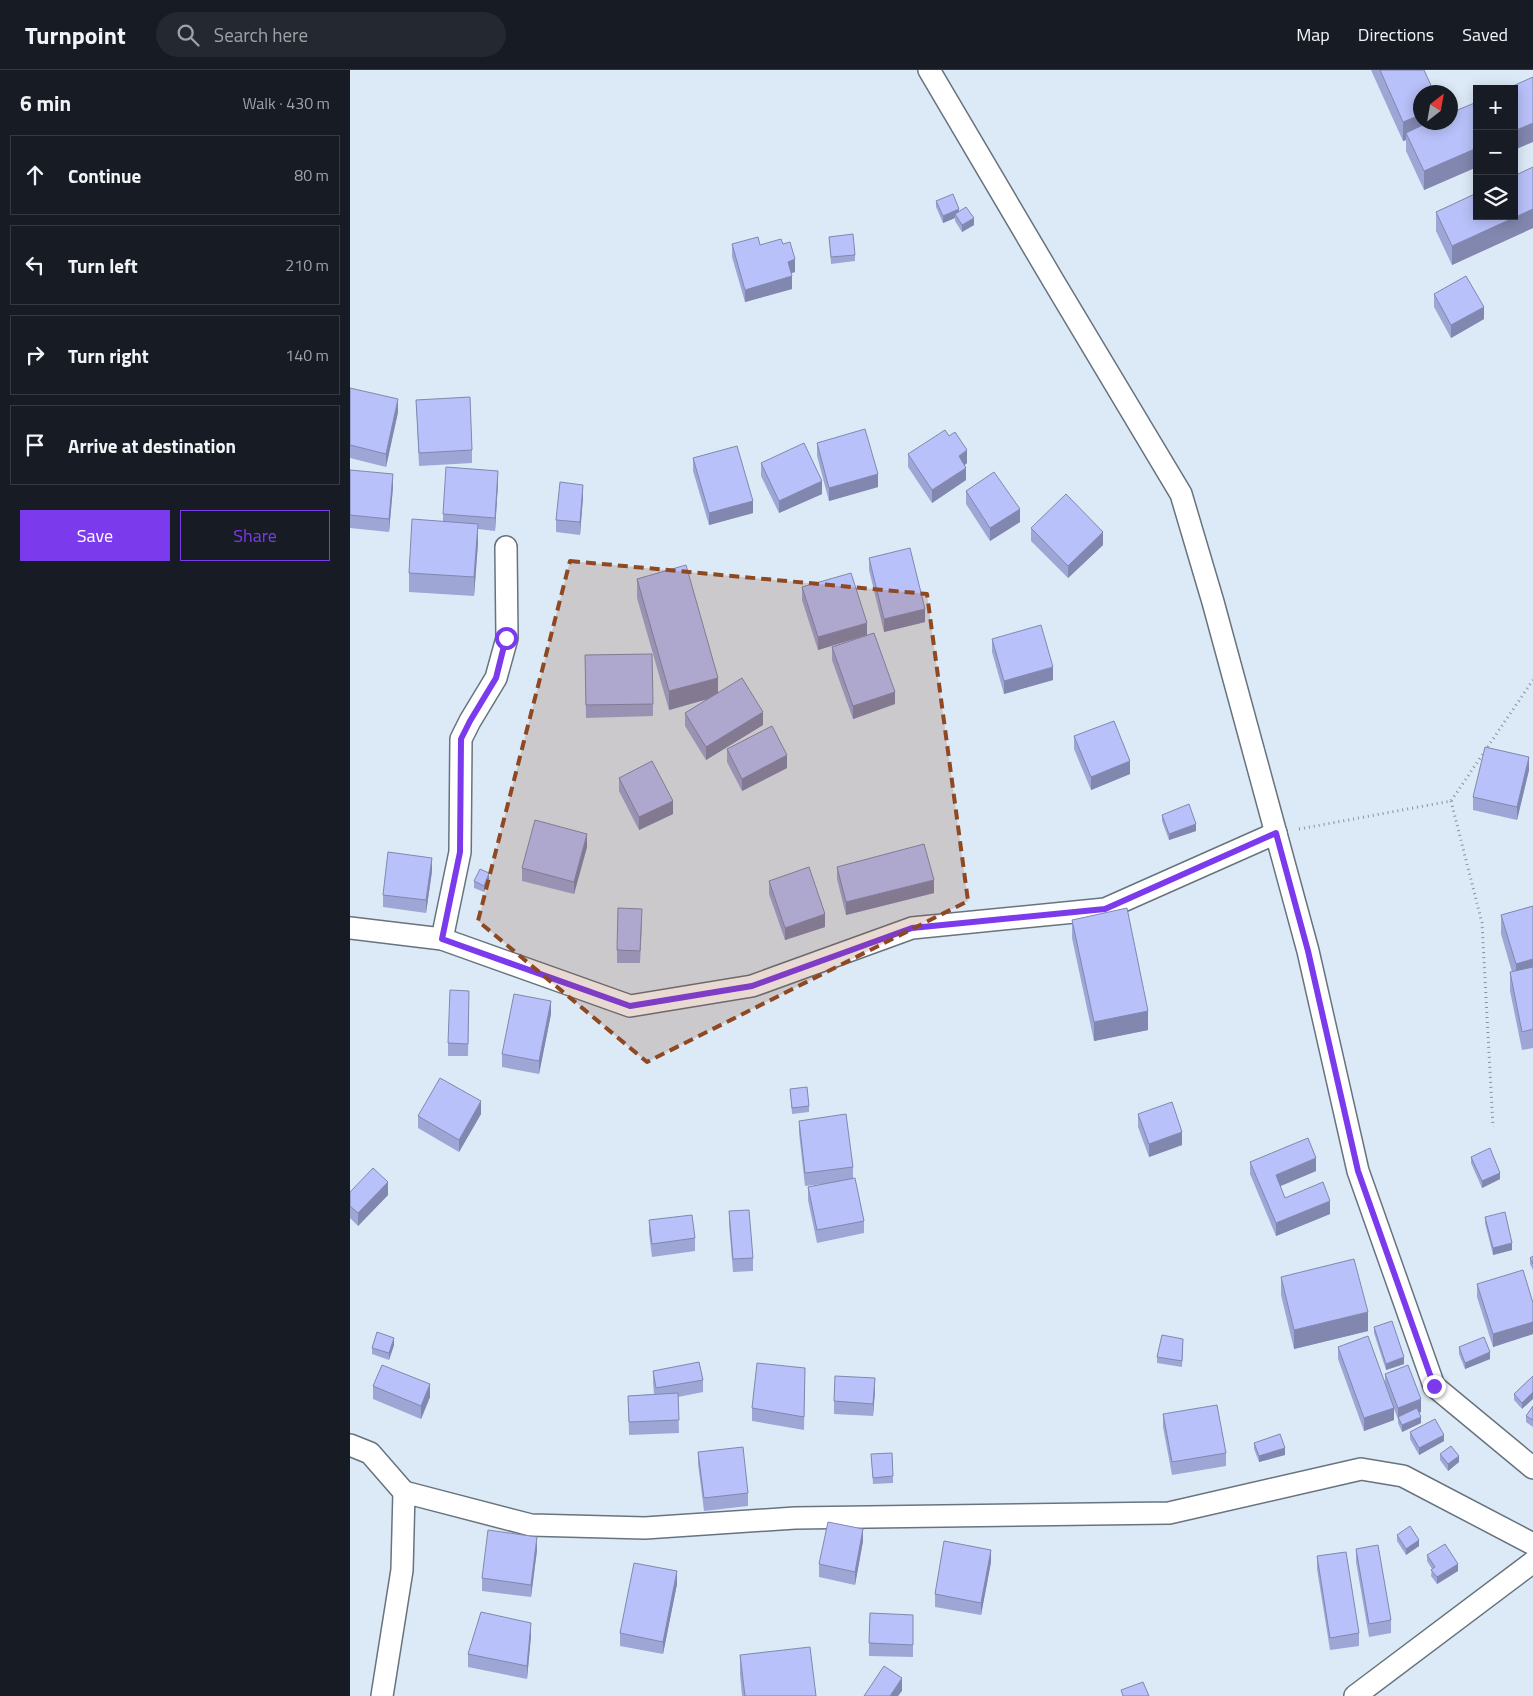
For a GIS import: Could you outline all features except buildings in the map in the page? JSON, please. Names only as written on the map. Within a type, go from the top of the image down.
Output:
[{"type":"street","points":[[929,70],[1181,494],[1213,602],[1308,951],[1358,1171],[1434,1386],[1533,1468]]},
{"type":"street","points":[[442,939],[460,852],[461,739],[496,678],[506,638],[506,547]]},
{"type":"street","points":[[350,928],[442,939],[630,1006],[752,986],[912,928],[1105,909],[1276,833]]},
{"type":"street","points":[[350,1445],[370,1453],[404,1492],[531,1525],[645,1528],[795,1518],[1169,1514],[1361,1469],[1404,1476],[1533,1544]]},
{"type":"street","points":[[382,1696],[402,1570],[404,1492]]},
{"type":"street","points":[[1355,1696],[1533,1562]]},
{"type":"path","points":[[1276,833],[1451,801],[1533,680]]},
{"type":"path","points":[[1451,801],[1482,923],[1493,1126]]},
{"type":"highlighted area","points":[[570,561],[927,594],[968,901],[647,1062],[478,921]]},
{"type":"route","points":[[506,638],[496,678],[461,739],[460,852],[442,939],[630,1006],[752,986],[912,928],[1105,909],[1276,833],[1308,951],[1358,1171],[1434,1386]]}]
